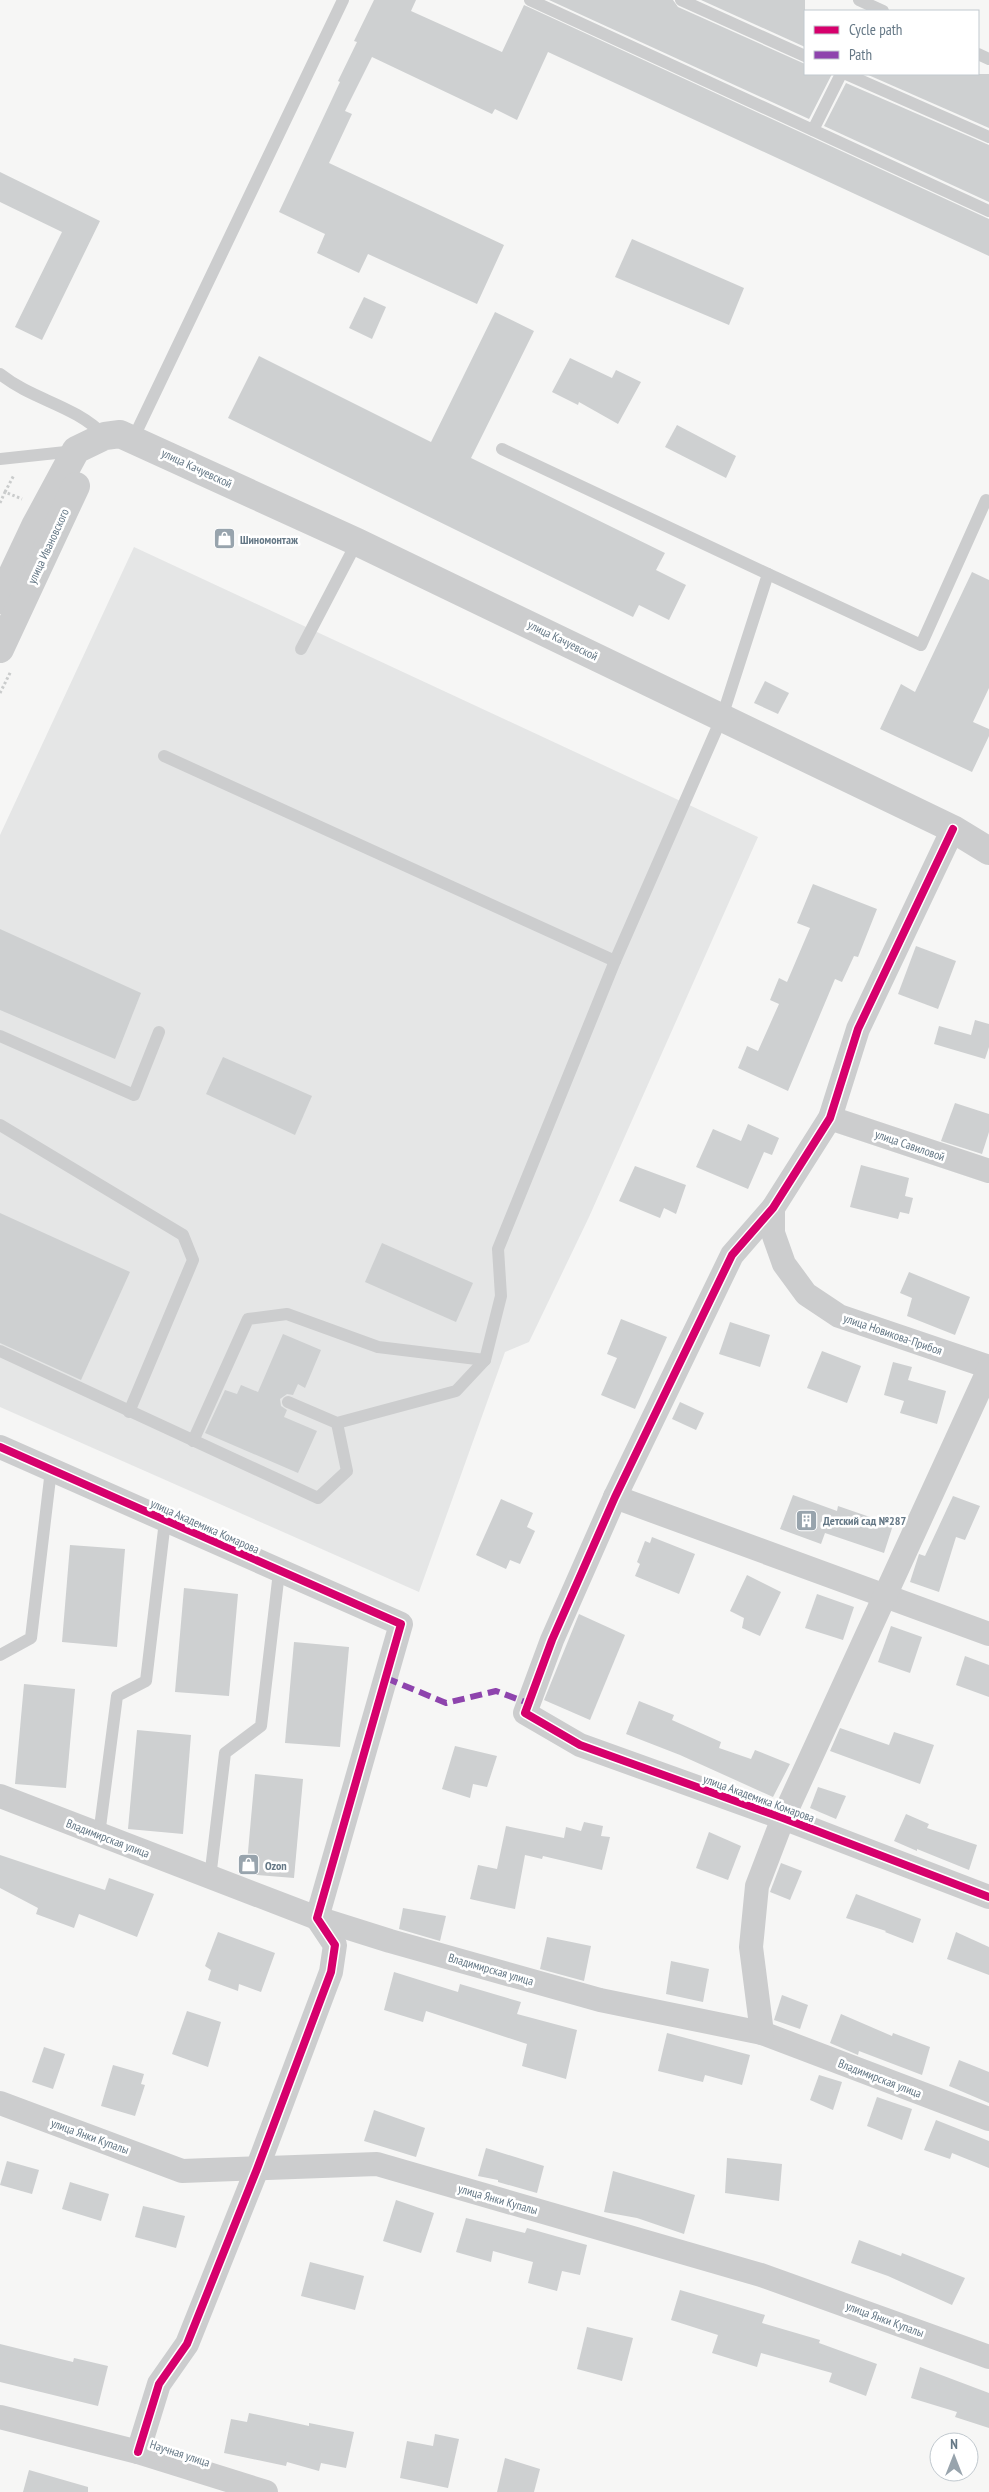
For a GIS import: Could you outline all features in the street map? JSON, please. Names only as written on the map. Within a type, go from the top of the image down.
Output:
[{"type":"street","name":"улица Качуевской","points":[[91,443],[120,434],[133,439],[357,542],[722,717],[953,829],[989,851]]},
{"type":"street","name":"улица Ивановского","points":[[0,600],[35,526],[91,443]]},
{"type":"street","name":"улица Ивановского","points":[[0,649],[90,457],[91,443]]},
{"type":"street","points":[[953,829],[858,1029],[830,1118],[773,1208],[732,1255],[615,1497],[989,1634]]},
{"type":"street","name":"улица Савиловой","points":[[830,1118],[989,1171]]},
{"type":"street","name":"улица Новикова-Прибоя","points":[[773,1208],[773,1234],[784,1264],[806,1294],[839,1316],[989,1368]]},
{"type":"street","points":[[762,2033],[751,1938],[756,1886],[783,1818],[989,1368]]},
{"type":"street","name":"улица Академика Комарова","points":[[0,1447],[279,1572],[401,1624],[318,1918]]},
{"type":"street","name":"улица Академика Комарова","points":[[615,1497],[552,1640],[524,1713],[580,1745],[783,1818],[989,1898]]},
{"type":"street","name":"Владимирская улица","points":[[0,1796],[318,1918],[390,1941],[600,2000],[762,2033],[989,2119]]},
{"type":"street","points":[[138,2452],[159,2384],[187,2344],[257,2169],[332,1972],[335,1945],[318,1918]]},
{"type":"street","name":"улица Янки Купалы","points":[[0,2103],[182,2171],[377,2164],[760,2275],[989,2357]]},
{"type":"street","name":"Научная улица","points":[[0,2417],[138,2452],[266,2492]]},
{"type":"lane","points":[[133,439],[343,0]]},
{"type":"lane","points":[[530,0],[989,211]]},
{"type":"lane","points":[[681,0],[804,56]]},
{"type":"lane","points":[[859,0],[877,7]]},
{"type":"lane","points":[[813,130],[840,75]]},
{"type":"lane","points":[[848,75],[989,137]]},
{"type":"lane","points":[[0,374],[15,386],[73,411],[91,422],[91,443],[0,459]]},
{"type":"lane","points":[[502,449],[921,645],[986,500]]},
{"type":"lane","points":[[301,649],[357,542]]},
{"type":"lane","points":[[288,1402],[337,1423],[456,1391],[485,1360],[501,1296],[498,1249],[615,961],[722,717],[768,574]]},
{"type":"lane","points":[[164,756],[615,961]]},
{"type":"lane","points":[[0,1036],[134,1095],[160,1032]]},
{"type":"lane","points":[[0,1125],[182,1235],[193,1260],[129,1412]]},
{"type":"lane","points":[[193,1440],[248,1319],[287,1314],[378,1347],[485,1360]]},
{"type":"lane","points":[[0,1351],[318,1498],[347,1471],[337,1423]]},
{"type":"lane","points":[[0,1655],[31,1638],[51,1470]]},
{"type":"lane","points":[[98,1835],[117,1696],[146,1680],[165,1521]]},
{"type":"lane","points":[[210,1878],[225,1753],[261,1726],[279,1572]]},
{"type":"shaded area","points":[[134,547],[758,837],[589,1217],[529,1342],[505,1352],[419,1592],[0,1407],[0,835]]},
{"type":"building","points":[[374,0],[416,0],[411,11],[502,52],[524,5],[989,219],[989,256],[548,52],[517,120],[495,109],[492,114],[372,57],[345,111],[352,114],[329,163],[504,245],[477,304],[368,254],[359,273],[317,253],[325,234],[279,212],[340,82],[338,81],[357,42],[354,41]]},
{"type":"building","points":[[549,0],[673,0],[678,7],[804,64],[804,75],[831,75],[809,119]]},
{"type":"building","points":[[701,0],[805,0],[804,47]]},
{"type":"building","points":[[989,74],[989,128],[868,75]]},
{"type":"building","points":[[846,83],[989,145],[989,202],[824,126]]},
{"type":"building","points":[[0,172],[100,221],[42,340],[15,327],[62,232],[0,202]]},
{"type":"building","points":[[632,239],[744,288],[729,325],[615,277]]},
{"type":"building","points":[[364,297],[386,307],[372,339],[349,328]]},
{"type":"building","points":[[495,312],[534,331],[471,458],[665,553],[656,570],[686,585],[669,620],[639,605],[633,617],[228,418],[259,356],[431,442]]},
{"type":"building","points":[[570,358],[612,378],[616,370],[641,382],[618,424],[579,402],[578,405],[552,392]]},
{"type":"building","points":[[677,425],[736,456],[726,478],[665,447]]},
{"type":"building","points":[[972,572],[989,580],[989,688],[973,722],[989,729],[989,736],[972,772],[880,729],[901,684],[915,692]]},
{"type":"building","points":[[765,681],[789,693],[778,714],[754,703]]},
{"type":"building","points":[[813,884],[877,909],[858,957],[854,956],[842,982],[835,979],[788,1091],[738,1068],[747,1046],[758,1051],[779,1004],[770,1000],[779,978],[787,982],[810,928],[797,923]]},
{"type":"building","points":[[0,929],[141,993],[115,1059],[0,1010]]},
{"type":"building","points":[[916,946],[956,961],[938,1009],[898,994]]},
{"type":"building","points":[[975,1020],[989,1024],[989,1047],[985,1059],[934,1044],[939,1026],[971,1035]]},
{"type":"building","points":[[223,1057],[312,1096],[295,1135],[206,1094]]},
{"type":"building","points":[[955,1103],[989,1114],[989,1132],[982,1154],[941,1141]]},
{"type":"building","points":[[748,1124],[779,1138],[772,1155],[764,1152],[748,1189],[696,1167],[713,1129],[741,1141]]},
{"type":"building","points":[[861,1165],[909,1178],[905,1196],[913,1198],[909,1214],[900,1212],[898,1219],[850,1207]]},
{"type":"building","points":[[635,1166],[686,1185],[676,1214],[664,1208],[660,1218],[619,1201]]},
{"type":"building","points":[[0,1213],[130,1272],[81,1380],[0,1343]]},
{"type":"building","points":[[382,1243],[473,1283],[456,1322],[365,1282]]},
{"type":"building","points":[[909,1272],[970,1297],[955,1335],[907,1316],[912,1298],[900,1293]]},
{"type":"building","points":[[621,1319],[667,1337],[635,1409],[601,1395],[617,1358],[607,1354]]},
{"type":"building","points":[[730,1322],[770,1335],[760,1367],[719,1354]]},
{"type":"building","points":[[283,1334],[321,1350],[305,1388],[298,1384],[293,1395],[287,1394],[280,1399],[281,1406],[287,1410],[284,1417],[317,1431],[298,1473],[205,1433],[225,1390],[237,1394],[241,1385],[258,1392]]},
{"type":"building","points":[[822,1351],[861,1366],[847,1403],[807,1388]]},
{"type":"building","points":[[893,1362],[912,1367],[908,1380],[946,1391],[937,1424],[900,1413],[904,1401],[884,1395]]},
{"type":"building","points":[[680,1402],[704,1413],[696,1430],[672,1419]]},
{"type":"building","points":[[793,1495],[837,1511],[838,1506],[893,1525],[884,1553],[825,1533],[821,1544],[780,1529]]},
{"type":"building","points":[[953,1496],[980,1506],[965,1540],[956,1537],[939,1592],[910,1582],[919,1554],[925,1556]]},
{"type":"building","points":[[501,1499],[533,1513],[527,1527],[535,1531],[520,1564],[510,1560],[506,1569],[476,1555]]},
{"type":"building","points":[[652,1537],[695,1554],[679,1594],[635,1576],[640,1564],[637,1562],[645,1541],[650,1543]]},
{"type":"building","points":[[70,1545],[125,1549],[117,1647],[62,1642]]},
{"type":"building","points":[[747,1575],[781,1592],[760,1636],[742,1628],[744,1618],[730,1611]]},
{"type":"building","points":[[184,1588],[238,1594],[229,1696],[175,1692]]},
{"type":"building","points":[[817,1594],[854,1607],[843,1640],[805,1628]]},
{"type":"building","points":[[579,1614],[625,1635],[590,1720],[544,1700]]},
{"type":"building","points":[[891,1626],[922,1637],[910,1673],[878,1662]]},
{"type":"building","points":[[294,1642],[349,1647],[340,1747],[285,1743]]},
{"type":"building","points":[[965,1656],[989,1665],[989,1697],[956,1685]]},
{"type":"building","points":[[24,1684],[75,1689],[66,1788],[15,1784]]},
{"type":"building","points":[[639,1701],[674,1715],[672,1720],[721,1742],[719,1748],[751,1759],[755,1750],[790,1764],[773,1797],[680,1755],[626,1734]]},
{"type":"building","points":[[840,1728],[889,1745],[894,1732],[934,1745],[920,1784],[830,1751]]},
{"type":"building","points":[[137,1730],[191,1735],[183,1834],[128,1829]]},
{"type":"building","points":[[455,1746],[497,1756],[487,1787],[473,1784],[470,1798],[442,1789]]},
{"type":"building","points":[[255,1774],[303,1779],[294,1878],[246,1874]]},
{"type":"building","points":[[818,1787],[846,1796],[836,1819],[810,1808]]},
{"type":"building","points":[[906,1814],[929,1824],[927,1828],[977,1845],[969,1870],[894,1841]]},
{"type":"building","points":[[584,1822],[603,1826],[601,1836],[610,1837],[602,1870],[543,1856],[542,1859],[525,1855],[515,1909],[470,1899],[478,1865],[497,1869],[506,1826],[564,1838],[566,1827],[581,1831]]},
{"type":"building","points":[[709,1832],[741,1846],[728,1880],[696,1868]]},
{"type":"building","points":[[0,1855],[105,1890],[109,1878],[154,1894],[137,1937],[79,1914],[74,1928],[36,1914],[38,1908],[0,1888]]},
{"type":"building","points":[[781,1863],[802,1871],[790,1900],[770,1892]]},
{"type":"building","points":[[856,1894],[921,1919],[913,1943],[886,1931],[846,1918]]},
{"type":"building","points":[[403,1908],[446,1916],[440,1941],[399,1929]]},
{"type":"building","points":[[218,1932],[275,1953],[261,1992],[239,1984],[238,1991],[208,1980],[211,1970],[205,1966]]},
{"type":"building","points":[[956,1932],[989,1947],[989,1975],[947,1959]]},
{"type":"building","points":[[547,1937],[591,1946],[584,1981],[540,1969]]},
{"type":"building","points":[[671,1961],[709,1969],[703,2002],[666,1994]]},
{"type":"building","points":[[394,1972],[458,1992],[460,1984],[521,2002],[517,2014],[577,2030],[566,2079],[522,2066],[527,2044],[426,2011],[423,2022],[384,2010]]},
{"type":"building","points":[[782,1995],[808,2005],[800,2029],[774,2020]]},
{"type":"building","points":[[187,2011],[221,2022],[208,2067],[172,2054]]},
{"type":"building","points":[[841,2014],[892,2036],[893,2033],[930,2047],[922,2075],[859,2051],[858,2055],[830,2043]]},
{"type":"building","points":[[667,2033],[750,2055],[742,2085],[705,2075],[703,2082],[658,2071]]},
{"type":"building","points":[[44,2047],[65,2054],[53,2089],[32,2082]]},
{"type":"building","points":[[959,2060],[989,2072],[989,2103],[949,2086]]},
{"type":"building","points":[[113,2065],[144,2074],[141,2084],[145,2085],[135,2116],[101,2106]]},
{"type":"building","points":[[819,2075],[842,2082],[833,2110],[810,2100]]},
{"type":"building","points":[[877,2097],[912,2109],[902,2140],[867,2126]]},
{"type":"building","points":[[374,2110],[425,2128],[416,2157],[364,2141]]},
{"type":"building","points":[[936,2120],[989,2141],[989,2168],[952,2153],[950,2159],[924,2150]]},
{"type":"building","points":[[486,2148],[544,2166],[537,2193],[498,2182],[498,2180],[478,2176]]},
{"type":"building","points":[[727,2158],[782,2164],[779,2201],[725,2193]]},
{"type":"building","points":[[7,2161],[39,2170],[32,2194],[0,2185]]},
{"type":"building","points":[[613,2171],[695,2195],[684,2234],[637,2218],[604,2212]]},
{"type":"building","points":[[70,2182],[109,2194],[101,2221],[62,2209]]},
{"type":"building","points":[[396,2200],[434,2213],[421,2253],[383,2241]]},
{"type":"building","points":[[143,2206],[185,2216],[176,2248],[135,2237]]},
{"type":"building","points":[[466,2218],[525,2233],[527,2228],[587,2245],[580,2275],[562,2271],[557,2291],[528,2283],[533,2262],[493,2251],[491,2262],[456,2252]]},
{"type":"building","points":[[859,2240],[901,2256],[902,2253],[965,2278],[952,2305],[888,2276],[851,2263]]},
{"type":"building","points":[[310,2262],[364,2276],[355,2310],[301,2296]]},
{"type":"building","points":[[680,2290],[765,2315],[762,2323],[820,2340],[819,2343],[877,2364],[866,2396],[829,2382],[832,2373],[761,2353],[757,2367],[712,2353],[718,2335],[671,2320]]},
{"type":"building","points":[[587,2327],[633,2338],[622,2381],[577,2369]]},
{"type":"building","points":[[0,2344],[73,2362],[74,2358],[108,2366],[98,2406],[0,2382]]},
{"type":"building","points":[[920,2367],[989,2393],[989,2428],[955,2417],[957,2412],[911,2398]]},
{"type":"building","points":[[249,2413],[309,2426],[309,2423],[354,2432],[346,2468],[321,2463],[319,2471],[287,2462],[286,2466],[224,2453],[231,2419],[247,2422]]},
{"type":"building","points":[[435,2434],[459,2439],[448,2488],[400,2478],[407,2441],[433,2446]]},
{"type":"building","points":[[505,2458],[540,2469],[534,2492],[497,2492]]},
{"type":"building","points":[[29,2470],[88,2487],[88,2492],[23,2492]]},
{"type":"marked path","points":[[386,1678],[446,1703],[496,1691],[528,1703]]},
{"type":"cycle path","points":[[953,829],[858,1029],[830,1118],[773,1208],[732,1255],[615,1497],[552,1640],[525,1713],[580,1745],[783,1818],[989,1897]]},
{"type":"cycle path","points":[[0,1447],[401,1624],[317,1918],[335,1945],[331,1972],[257,2169],[187,2344],[159,2384],[138,2452]]},
{"type":"place","name":"Шиномонтаж","points":[[224,539]]},
{"type":"place","name":"Детский сад №287","points":[[807,1520]]},
{"type":"place","name":"Ozon","points":[[249,1865]]}]
